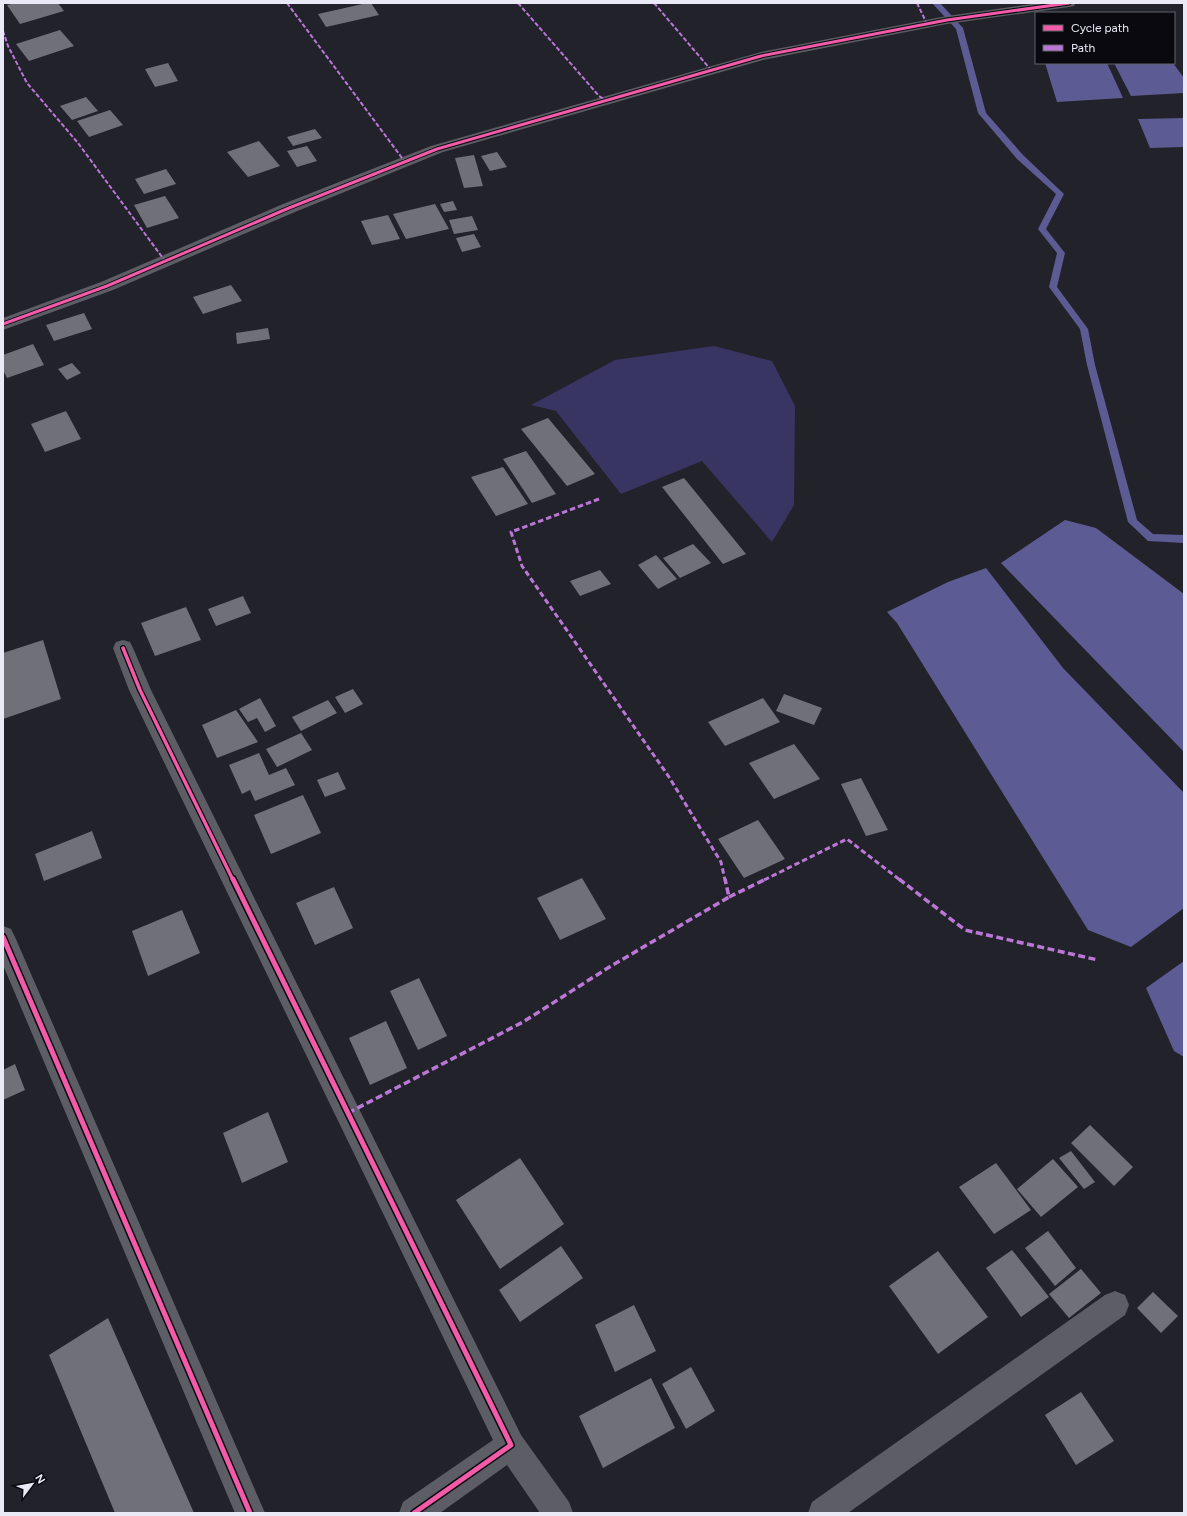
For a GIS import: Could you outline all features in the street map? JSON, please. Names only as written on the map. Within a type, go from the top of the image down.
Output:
[{"type":"street","points":[[3,324],[106,286],[288,208],[437,149],[761,56],[947,20],[1069,3]]},
{"type":"street","points":[[123,648],[140,690],[511,1445],[558,1513]]},
{"type":"street","points":[[3,937],[250,1513]]},
{"type":"street","points":[[823,1513],[1115,1305]]},
{"type":"street","points":[[414,1513],[511,1445]]},
{"type":"shaded area","points":[[1045,64],[1107,64],[1123,98],[1057,102]]},
{"type":"shaded area","points":[[1115,64],[1174,64],[1184,78],[1184,93],[1131,96]]},
{"type":"shaded area","points":[[1184,118],[1184,147],[1150,148],[1138,119]]},
{"type":"shaded area","points":[[714,346],[772,361],[795,406],[794,505],[772,542],[702,461],[621,494],[556,411],[531,405],[615,360]]},
{"type":"shaded area","points":[[1065,520],[1096,528],[1184,594],[1184,752],[1001,563]]},
{"type":"shaded area","points":[[986,568],[1063,668],[1184,793],[1184,908],[1131,947],[1088,930],[897,623],[887,612],[948,582]]},
{"type":"shaded area","points":[[1184,961],[1184,1057],[1174,1051],[1146,988]]},
{"type":"building","points":[[15,3],[58,3],[64,11],[20,24],[7,5]]},
{"type":"building","points":[[371,3],[379,15],[326,27],[318,14]]},
{"type":"building","points":[[60,30],[74,46],[29,61],[16,44]]},
{"type":"building","points":[[168,63],[178,81],[155,87],[145,69]]},
{"type":"building","points":[[86,97],[98,111],[72,120],[60,106]]},
{"type":"building","points":[[110,110],[123,125],[89,137],[77,121]]},
{"type":"building","points":[[315,129],[322,138],[293,146],[287,137]]},
{"type":"building","points":[[259,141],[280,166],[248,177],[227,152]]},
{"type":"building","points":[[307,146],[317,161],[297,167],[287,151]]},
{"type":"building","points":[[497,152],[507,167],[490,171],[481,156]]},
{"type":"building","points":[[474,155],[483,186],[464,188],[455,158]]},
{"type":"building","points":[[166,169],[176,184],[144,194],[135,179]]},
{"type":"building","points":[[165,196],[179,218],[147,228],[134,205]]},
{"type":"building","points":[[453,201],[457,210],[444,212],[440,204]]},
{"type":"building","points":[[435,204],[449,229],[406,239],[393,214]]},
{"type":"building","points":[[388,215],[400,239],[372,245],[361,221]]},
{"type":"building","points":[[472,216],[478,230],[454,234],[449,220]]},
{"type":"building","points":[[474,234],[481,247],[462,252],[456,238]]},
{"type":"building","points":[[231,285],[242,301],[203,314],[193,297]]},
{"type":"building","points":[[84,313],[92,329],[54,341],[46,325]]},
{"type":"building","points":[[268,328],[270,339],[237,344],[236,333]]},
{"type":"building","points":[[33,344],[44,365],[7,378],[3,370],[3,355]]},
{"type":"building","points":[[72,363],[81,373],[67,380],[58,369]]},
{"type":"building","points":[[66,411],[81,439],[45,452],[31,424]]},
{"type":"building","points":[[548,418],[595,474],[567,486],[521,429]]},
{"type":"building","points":[[526,451],[556,494],[532,503],[503,459]]},
{"type":"building","points":[[503,467],[528,504],[496,516],[471,477]]},
{"type":"building","points":[[684,478],[746,554],[723,564],[662,487]]},
{"type":"building","points":[[693,544],[711,563],[680,578],[663,558]]},
{"type":"building","points":[[656,555],[677,579],[658,589],[638,565]]},
{"type":"building","points":[[600,570],[611,584],[580,596],[570,581]]},
{"type":"building","points":[[243,596],[251,613],[216,626],[208,609]]},
{"type":"building","points":[[186,607],[201,640],[155,656],[141,623]]},
{"type":"building","points":[[43,640],[61,699],[3,719],[3,653]]},
{"type":"building","points":[[353,689],[363,704],[345,713],[335,697]]},
{"type":"building","points":[[784,694],[822,708],[814,725],[776,711]]},
{"type":"building","points":[[260,698],[276,726],[265,732],[257,718],[248,722],[239,709]]},
{"type":"building","points":[[763,698],[780,722],[725,746],[708,722]]},
{"type":"building","points":[[328,700],[337,713],[301,731],[292,717]]},
{"type":"building","points":[[236,710],[258,742],[217,758],[202,725]]},
{"type":"building","points":[[301,733],[312,750],[277,767],[266,749]]},
{"type":"building","points":[[794,744],[820,779],[774,799],[749,763]]},
{"type":"building","points":[[259,753],[269,775],[286,768],[295,785],[255,801],[250,790],[242,794],[229,765]]},
{"type":"building","points":[[338,772],[346,789],[325,797],[317,780]]},
{"type":"building","points":[[861,778],[888,830],[866,836],[841,784]]},
{"type":"building","points":[[303,795],[321,833],[271,854],[254,815]]},
{"type":"building","points":[[758,820],[785,859],[744,878],[718,839]]},
{"type":"building","points":[[92,831],[102,858],[44,881],[35,854]]},
{"type":"building","points":[[582,878],[606,919],[560,940],[537,898]]},
{"type":"building","points":[[334,887],[353,928],[315,945],[296,903]]},
{"type":"building","points":[[182,910],[200,953],[148,976],[132,931]]},
{"type":"building","points":[[419,978],[447,1036],[418,1050],[390,991]]},
{"type":"building","points":[[386,1021],[407,1068],[370,1085],[349,1038]]},
{"type":"building","points":[[15,1064],[25,1090],[3,1100],[3,1070]]},
{"type":"building","points":[[268,1112],[288,1162],[242,1183],[223,1133]]},
{"type":"building","points":[[1090,1125],[1133,1167],[1114,1186],[1071,1143]]},
{"type":"building","points":[[1071,1151],[1095,1182],[1084,1189],[1059,1158]]},
{"type":"building","points":[[520,1158],[564,1224],[500,1269],[456,1200]]},
{"type":"building","points":[[1053,1159],[1078,1187],[1041,1217],[1017,1189]]},
{"type":"building","points":[[996,1163],[1031,1210],[994,1234],[959,1187]]},
{"type":"building","points":[[1048,1231],[1076,1268],[1055,1286],[1025,1248]]},
{"type":"building","points":[[561,1246],[583,1278],[520,1322],[499,1290]]},
{"type":"building","points":[[1012,1250],[1049,1297],[1021,1317],[986,1268]]},
{"type":"building","points":[[938,1251],[988,1317],[938,1354],[889,1286]]},
{"type":"building","points":[[1081,1269],[1101,1293],[1069,1318],[1049,1294]]},
{"type":"building","points":[[1153,1292],[1178,1316],[1161,1333],[1137,1308]]},
{"type":"building","points":[[634,1305],[656,1351],[615,1372],[595,1325]]},
{"type":"building","points":[[108,1318],[194,1513],[115,1513],[49,1355]]},
{"type":"building","points":[[691,1367],[715,1411],[686,1429],[662,1384]]},
{"type":"building","points":[[651,1378],[675,1428],[603,1468],[579,1416]]},
{"type":"building","points":[[1081,1392],[1114,1441],[1076,1465],[1045,1415]]},
{"type":"waterway","points":[[936,3],[959,28],[982,113],[1020,157],[1060,194],[1042,229],[1061,253],[1053,287],[1084,329],[1091,365],[1133,522],[1151,538],[1184,539]]},
{"type":"marked path","points":[[287,3],[405,162]]},
{"type":"marked path","points":[[518,3],[599,96],[605,100]]},
{"type":"marked path","points":[[654,3],[711,70]]},
{"type":"marked path","points":[[917,3],[927,24]]},
{"type":"marked path","points":[[3,31],[8,46],[27,83],[78,143],[165,261]]},
{"type":"marked path","points":[[348,1113],[523,1022],[611,966],[729,897],[721,862],[669,777],[522,566],[511,532],[599,499]]},
{"type":"marked path","points":[[729,897],[847,839],[965,930],[1098,960]]},
{"type":"cycle path","points":[[3,324],[107,286],[289,208],[437,149],[761,56],[947,20],[1069,3]]},
{"type":"cycle path","points":[[123,648],[140,690],[511,1445],[414,1513]]},
{"type":"cycle path","points":[[3,937],[250,1513]]}]
